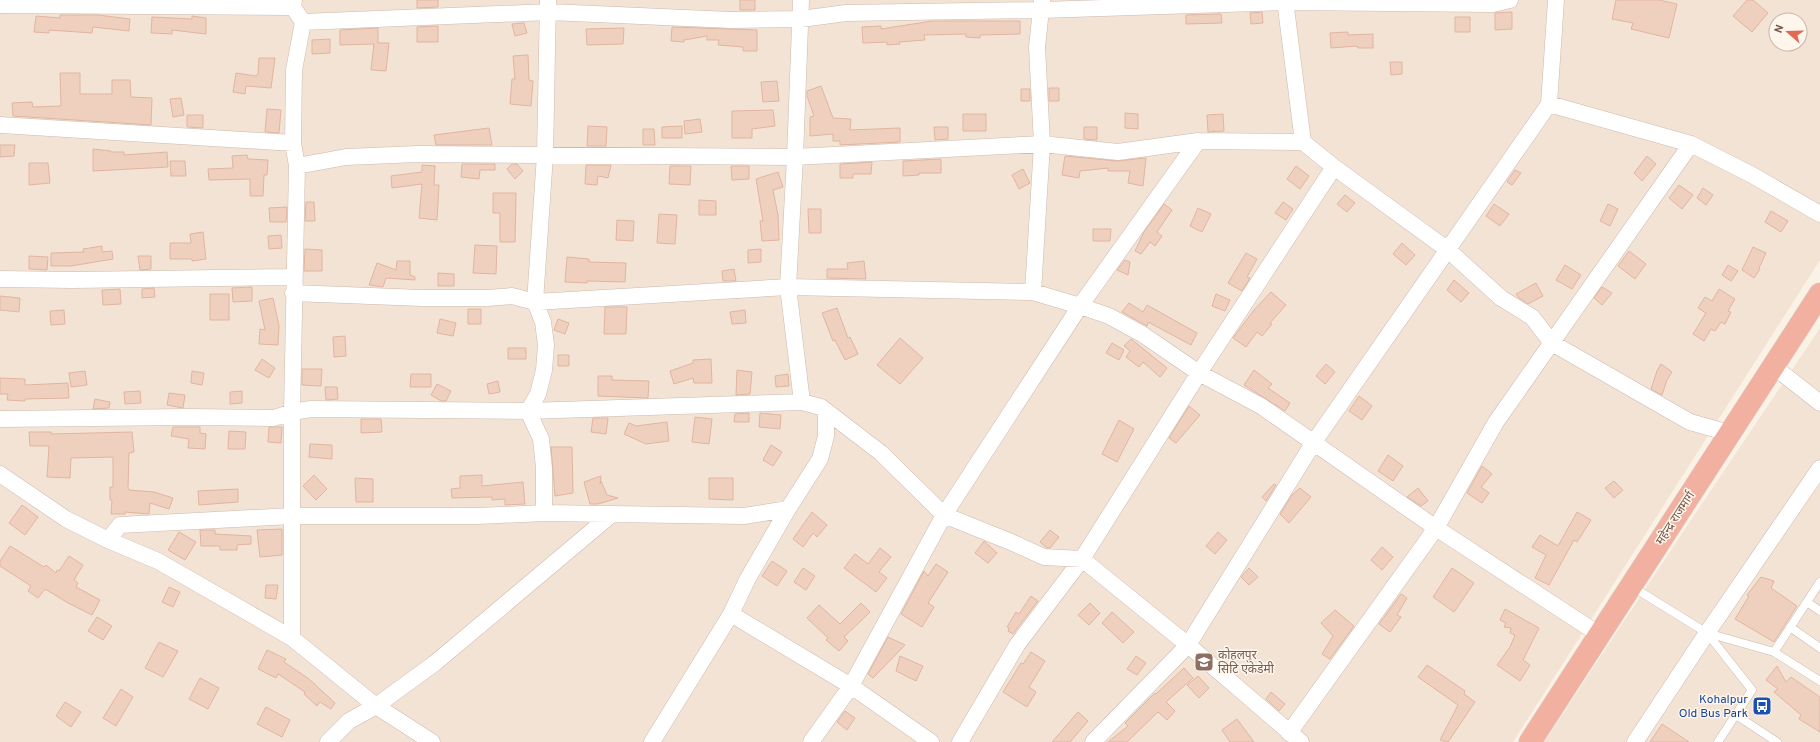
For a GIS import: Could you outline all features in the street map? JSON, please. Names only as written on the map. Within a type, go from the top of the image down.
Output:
[{"type":"highway","name":"महेन्द्र राजमार्ग","points":[[1530,742],[1820,294]]},
{"type":"street","points":[[801,0],[788,287],[802,402]]},
{"type":"street","points":[[303,22],[548,6],[731,20],[801,19],[846,13],[1042,5],[1285,1],[1493,4],[1510,0]]},
{"type":"street","points":[[1093,742],[1188,645],[1314,442],[1549,104],[1556,0]]},
{"type":"street","points":[[1285,1],[1303,142]]},
{"type":"street","points":[[0,5],[294,4],[303,22],[294,70],[293,142],[297,166],[293,285],[292,638]]},
{"type":"street","points":[[1033,292],[1042,144],[1037,47],[1042,5]]},
{"type":"street","points":[[528,411],[538,394],[544,370],[545,352],[543,322],[535,302],[546,155],[548,6]]},
{"type":"street","points":[[1549,104],[1691,144],[1752,175],[1820,214]]},
{"type":"street","points":[[0,125],[293,142]]},
{"type":"street","points":[[811,742],[851,686],[944,515],[1080,306],[1198,141]]},
{"type":"street","points":[[297,166],[346,157],[418,154],[795,157],[1042,144],[1118,152],[1198,141],[1303,142],[1334,168],[1448,250],[1501,298],[1532,317],[1552,343],[1690,422],[1729,433]]},
{"type":"street","points":[[0,419],[188,417],[274,418],[292,412],[311,409],[528,411],[802,402],[821,407],[881,453],[944,515],[1044,557],[1082,559],[1188,645],[1295,737],[1436,528],[1496,422],[1691,144]]},
{"type":"street","points":[[960,742],[1017,645],[1082,559],[1199,373],[1334,168]]},
{"type":"street","points":[[0,279],[293,285],[422,298],[487,298],[512,296],[535,302],[788,287],[1033,292],[1109,316],[1142,334],[1199,373],[1261,406],[1436,528],[1600,635]]},
{"type":"street","points":[[1773,366],[1820,403]]},
{"type":"street","points":[[528,411],[541,439],[544,468],[544,513]]},
{"type":"street","points":[[652,742],[731,614],[747,580],[788,509],[820,459],[826,436],[826,412]]},
{"type":"street","points":[[1635,742],[1707,633],[1820,468]]},
{"type":"street","points":[[0,474],[66,519],[108,540],[158,561],[292,638],[376,706],[432,742]]},
{"type":"street","points":[[108,540],[120,525],[292,516],[478,516],[544,513],[744,516],[788,509]]},
{"type":"street","points":[[328,742],[349,721],[376,706],[435,663],[611,515]]},
{"type":"street","points":[[731,614],[851,686],[931,742]]},
{"type":"lane","points":[[1774,652],[1820,582]]},
{"type":"lane","points":[[1631,586],[1707,633],[1774,652],[1820,681]]},
{"type":"lane","points":[[1807,602],[1820,611]]},
{"type":"lane","points":[[1790,627],[1820,648]]},
{"type":"lane","points":[[1707,633],[1752,690],[1719,742]]},
{"type":"lane","points":[[1736,715],[1777,742]]},
{"type":"shaded area","points":[[0,0],[1820,0],[1820,260],[1513,742],[0,742]]},
{"type":"shaded area","points":[[1820,328],[1820,742],[1544,742],[1687,526]]},
{"type":"building","points":[[417,0],[438,0],[438,7],[417,8]]},
{"type":"building","points":[[740,0],[755,0],[755,10],[740,10]]},
{"type":"building","points":[[1616,0],[1659,0],[1677,4],[1669,38],[1631,29],[1633,23],[1612,19]]},
{"type":"building","points":[[1747,0],[1753,0],[1768,13],[1752,32],[1733,16]]},
{"type":"building","points":[[1262,12],[1263,23],[1251,24],[1250,13]]},
{"type":"building","points":[[1512,12],[1512,29],[1495,30],[1495,13]]},
{"type":"building","points":[[1221,14],[1222,23],[1186,24],[1186,15]]},
{"type":"building","points":[[60,15],[98,15],[130,19],[129,31],[93,27],[92,33],[49,30],[49,33],[34,32],[36,16],[60,18]]},
{"type":"building","points":[[192,16],[206,18],[206,34],[172,30],[172,34],[151,33],[152,17],[192,19]]},
{"type":"building","points":[[1455,17],[1470,17],[1470,32],[1455,32]]},
{"type":"building","points":[[932,21],[1020,21],[1020,34],[980,35],[980,38],[966,37],[966,34],[924,35],[925,40],[899,42],[900,44],[887,45],[887,42],[863,43],[862,27],[881,26],[881,29]]},
{"type":"building","points":[[524,23],[527,33],[515,36],[512,24]]},
{"type":"building","points":[[438,26],[438,42],[417,42],[417,27]]},
{"type":"building","points":[[672,27],[757,30],[757,51],[743,51],[743,47],[718,45],[719,40],[707,40],[707,36],[684,40],[684,42],[671,41]]},
{"type":"building","points":[[378,28],[378,43],[389,43],[386,71],[371,70],[374,44],[340,45],[340,30]]},
{"type":"building","points":[[624,28],[623,44],[587,45],[586,29]]},
{"type":"building","points":[[1348,32],[1348,35],[1373,34],[1373,48],[1358,48],[1357,46],[1331,48],[1330,33]]},
{"type":"building","points":[[330,39],[330,53],[312,54],[312,40]]},
{"type":"building","points":[[528,55],[529,80],[533,81],[531,106],[510,104],[512,79],[515,79],[513,56]]},
{"type":"building","points":[[259,58],[275,58],[271,88],[246,86],[245,94],[233,92],[236,73],[256,76],[258,74]]},
{"type":"building","points":[[1390,62],[1402,62],[1402,74],[1391,75]]},
{"type":"building","points":[[60,73],[80,73],[80,94],[112,94],[112,80],[130,80],[131,97],[152,98],[151,125],[13,116],[12,103],[32,102],[33,107],[61,106]]},
{"type":"building","points":[[777,81],[779,101],[763,102],[761,82]]},
{"type":"building","points":[[821,86],[833,118],[851,119],[850,130],[900,128],[900,142],[840,145],[840,141],[833,141],[833,134],[810,136],[810,117],[814,116],[807,96],[807,91]]},
{"type":"building","points":[[1049,88],[1059,88],[1059,101],[1049,101]]},
{"type":"building","points":[[1021,89],[1030,89],[1030,101],[1021,101]]},
{"type":"building","points":[[181,98],[184,115],[173,117],[170,99]]},
{"type":"building","points":[[267,109],[281,110],[279,133],[265,132]]},
{"type":"building","points":[[773,110],[775,126],[752,129],[752,138],[732,138],[732,111]]},
{"type":"building","points":[[1125,113],[1138,114],[1138,129],[1125,128]]},
{"type":"building","points":[[963,114],[986,114],[986,131],[963,131]]},
{"type":"building","points":[[1223,114],[1224,131],[1208,132],[1207,115]]},
{"type":"building","points":[[187,115],[203,115],[203,128],[187,127]]},
{"type":"building","points":[[700,119],[702,132],[685,134],[684,121]]},
{"type":"building","points":[[588,126],[607,127],[606,146],[587,146]]},
{"type":"building","points":[[682,126],[682,138],[662,138],[662,127]]},
{"type":"building","points":[[934,127],[948,127],[948,139],[935,140]]},
{"type":"building","points":[[1084,127],[1097,127],[1097,140],[1084,139]]},
{"type":"building","points":[[489,128],[492,145],[436,145],[434,135]]},
{"type":"building","points":[[643,129],[654,129],[655,145],[643,145]]},
{"type":"building","points":[[0,145],[15,145],[14,156],[0,157]]},
{"type":"building","points":[[93,149],[111,152],[124,152],[124,155],[167,152],[168,167],[93,171]]},
{"type":"building","points":[[247,155],[248,159],[268,160],[267,175],[264,175],[263,196],[250,196],[250,179],[209,180],[208,169],[233,168],[232,156]]},
{"type":"building","points":[[1065,156],[1117,161],[1146,158],[1143,186],[1128,183],[1130,171],[1108,171],[1108,168],[1080,171],[1079,178],[1062,175]]},
{"type":"building","points":[[1647,156],[1656,164],[1642,181],[1634,173]]},
{"type":"building","points":[[941,159],[941,173],[919,173],[919,175],[903,176],[903,161]]},
{"type":"building","points":[[170,161],[185,161],[186,176],[171,176]]},
{"type":"building","points":[[872,162],[871,174],[853,174],[853,178],[840,178],[840,164]]},
{"type":"building","points":[[29,163],[48,163],[50,183],[29,185]]},
{"type":"building","points":[[462,164],[495,164],[495,170],[480,170],[479,179],[461,177]]},
{"type":"building","points":[[512,164],[517,164],[523,171],[515,179],[507,169]]},
{"type":"building","points":[[422,165],[435,166],[434,185],[439,185],[437,220],[419,218],[422,184],[392,188],[391,176],[422,172]]},
{"type":"building","points":[[586,165],[611,165],[608,178],[598,176],[597,185],[585,184]]},
{"type":"building","points":[[670,166],[691,166],[690,185],[669,184]]},
{"type":"building","points":[[731,166],[749,166],[749,179],[732,180]]},
{"type":"building","points":[[1296,166],[1309,176],[1300,189],[1287,179]]},
{"type":"building","points":[[1023,169],[1030,183],[1019,189],[1012,175]]},
{"type":"building","points":[[1515,170],[1521,173],[1512,185],[1507,182]]},
{"type":"building","points":[[778,172],[783,187],[773,190],[778,215],[779,240],[762,241],[760,221],[763,221],[756,179]]},
{"type":"building","points":[[1679,185],[1693,195],[1682,209],[1669,198]]},
{"type":"building","points":[[1703,188],[1713,195],[1706,205],[1697,198]]},
{"type":"building","points":[[493,193],[516,193],[515,242],[500,242],[500,213],[493,213]]},
{"type":"building","points":[[1345,195],[1355,203],[1347,212],[1337,204]]},
{"type":"building","points":[[699,200],[716,201],[716,215],[699,215]]},
{"type":"building","points":[[306,202],[314,202],[315,221],[305,221]]},
{"type":"building","points":[[1283,202],[1293,209],[1286,220],[1275,213]]},
{"type":"building","points":[[1164,204],[1172,210],[1157,232],[1162,236],[1155,246],[1150,242],[1141,254],[1135,251],[1144,232]]},
{"type":"building","points":[[1494,204],[1509,214],[1500,226],[1486,216]]},
{"type":"building","points":[[1608,204],[1618,209],[1610,226],[1600,221]]},
{"type":"building","points":[[287,207],[286,222],[270,222],[269,208]]},
{"type":"building","points":[[1198,208],[1211,214],[1202,232],[1190,226]]},
{"type":"building","points":[[808,209],[821,209],[821,233],[809,233]]},
{"type":"building","points":[[1771,211],[1788,221],[1781,232],[1765,222]]},
{"type":"building","points":[[659,214],[677,215],[675,244],[657,243]]},
{"type":"building","points":[[617,220],[634,221],[633,241],[616,240]]},
{"type":"building","points":[[1093,229],[1111,229],[1110,241],[1093,241]]},
{"type":"building","points":[[203,232],[206,259],[192,261],[192,259],[170,259],[170,243],[191,243],[190,234]]},
{"type":"building","points":[[281,235],[282,248],[269,249],[268,236]]},
{"type":"building","points":[[1402,243],[1415,255],[1406,265],[1393,254]]},
{"type":"building","points":[[475,245],[497,246],[496,274],[473,273]]},
{"type":"building","points":[[102,246],[102,252],[112,251],[113,259],[71,266],[51,266],[51,253],[84,252],[83,249]]},
{"type":"building","points":[[1753,247],[1766,253],[1759,268],[1760,269],[1754,278],[1742,270]]},
{"type":"building","points":[[305,249],[322,250],[322,271],[304,271]]},
{"type":"building","points":[[761,249],[761,262],[748,263],[748,250]]},
{"type":"building","points":[[1629,251],[1646,264],[1635,279],[1618,266]]},
{"type":"building","points":[[1246,253],[1257,259],[1247,277],[1250,278],[1242,291],[1228,283]]},
{"type":"building","points":[[29,256],[48,257],[47,270],[29,269]]},
{"type":"building","points":[[138,256],[151,256],[151,269],[140,270]]},
{"type":"building","points":[[567,257],[589,259],[589,262],[626,263],[625,282],[565,282]]},
{"type":"building","points":[[1125,260],[1130,262],[1128,275],[1117,270]]},
{"type":"building","points":[[397,261],[410,261],[410,275],[415,277],[415,280],[386,278],[383,287],[369,285],[377,263],[396,270]]},
{"type":"building","points":[[864,261],[866,279],[827,278],[827,269],[848,269],[847,263]]},
{"type":"building","points":[[1565,265],[1581,275],[1572,289],[1556,280]]},
{"type":"building","points":[[1728,265],[1738,271],[1731,281],[1722,275]]},
{"type":"building","points":[[734,269],[736,281],[723,281],[722,271]]},
{"type":"building","points":[[438,273],[454,274],[454,286],[438,286]]},
{"type":"building","points":[[1454,280],[1469,293],[1461,302],[1447,290]]},
{"type":"building","points":[[1536,283],[1543,296],[1528,304],[1516,294]]},
{"type":"building","points":[[252,287],[252,301],[233,302],[232,288]]},
{"type":"building","points":[[1602,287],[1612,293],[1602,305],[1594,298]]},
{"type":"building","points":[[154,288],[155,297],[142,298],[142,289]]},
{"type":"building","points":[[120,289],[121,304],[103,305],[102,290]]},
{"type":"building","points":[[1719,289],[1735,299],[1728,311],[1731,312],[1725,324],[1721,322],[1715,331],[1711,329],[1704,341],[1693,334],[1706,313],[1698,308],[1705,297],[1712,301]]},
{"type":"building","points":[[1271,292],[1286,305],[1270,323],[1272,324],[1262,336],[1257,332],[1246,347],[1233,338],[1254,310]]},
{"type":"building","points":[[210,294],[229,294],[229,320],[210,320]]},
{"type":"building","points":[[1216,294],[1230,300],[1225,311],[1212,306]]},
{"type":"building","points":[[0,296],[20,298],[19,312],[0,310]]},
{"type":"building","points":[[273,298],[279,326],[278,345],[259,344],[260,329],[265,330],[259,301]]},
{"type":"building","points":[[1129,303],[1143,312],[1147,305],[1197,333],[1191,345],[1148,322],[1147,326],[1122,312]]},
{"type":"building","points":[[605,307],[627,307],[626,334],[604,334]]},
{"type":"building","points":[[837,308],[848,338],[850,337],[858,354],[845,360],[835,340],[833,341],[822,313]]},
{"type":"building","points":[[468,309],[481,309],[481,324],[468,324]]},
{"type":"building","points":[[64,310],[65,324],[51,325],[50,311]]},
{"type":"building","points":[[745,310],[746,323],[732,324],[730,312]]},
{"type":"building","points":[[440,319],[456,323],[453,336],[437,333]]},
{"type":"building","points":[[558,319],[569,323],[565,334],[554,330]]},
{"type":"building","points":[[345,336],[346,356],[334,357],[333,337]]},
{"type":"building","points":[[900,338],[923,358],[900,384],[877,365]]},
{"type":"building","points":[[1131,339],[1167,368],[1160,377],[1143,362],[1139,367],[1126,357],[1130,351],[1124,346]]},
{"type":"building","points":[[1112,343],[1124,350],[1119,360],[1106,353]]},
{"type":"building","points":[[508,348],[526,348],[526,359],[508,359]]},
{"type":"building","points":[[558,355],[569,355],[569,366],[558,366]]},
{"type":"building","points":[[262,359],[275,368],[269,378],[255,370]]},
{"type":"building","points":[[711,359],[712,383],[694,383],[693,378],[674,384],[670,371],[693,363],[693,360]]},
{"type":"building","points":[[1326,364],[1335,372],[1325,384],[1316,376]]},
{"type":"building","points":[[1661,364],[1672,372],[1667,380],[1662,395],[1651,389]]},
{"type":"building","points":[[302,369],[322,369],[321,386],[302,385]]},
{"type":"building","points":[[737,370],[752,372],[750,394],[736,395]]},
{"type":"building","points":[[1254,370],[1272,384],[1268,388],[1290,403],[1285,411],[1244,385]]},
{"type":"building","points":[[85,371],[87,385],[71,387],[69,373]]},
{"type":"building","points":[[192,371],[204,373],[202,385],[191,383]]},
{"type":"building","points":[[411,374],[431,374],[431,387],[410,387]]},
{"type":"building","points":[[788,374],[789,386],[776,387],[775,376]]},
{"type":"building","points":[[598,376],[612,376],[612,380],[649,381],[648,398],[598,396]]},
{"type":"building","points":[[0,378],[25,379],[25,385],[68,383],[69,398],[25,399],[25,401],[7,400],[8,394],[0,394]]},
{"type":"building","points":[[498,381],[500,392],[489,394],[487,384]]},
{"type":"building","points":[[437,384],[451,391],[446,401],[441,401],[431,395]]},
{"type":"building","points":[[325,387],[337,387],[338,399],[326,400]]},
{"type":"building","points":[[140,391],[141,403],[125,404],[124,392]]},
{"type":"building","points":[[242,391],[242,403],[230,404],[230,392]]},
{"type":"building","points":[[169,393],[185,395],[183,408],[167,405]]},
{"type":"building","points":[[1359,396],[1372,406],[1362,420],[1349,411]]},
{"type":"building","points":[[95,399],[110,402],[109,408],[93,409]]},
{"type":"building","points":[[1189,406],[1200,415],[1176,443],[1169,438]]},
{"type":"building","points":[[749,413],[749,422],[734,422],[735,414]]},
{"type":"building","points":[[760,413],[781,415],[780,429],[759,427]]},
{"type":"building","points":[[695,417],[712,419],[709,444],[692,442]]},
{"type":"building","points":[[593,418],[608,418],[606,434],[591,432]]},
{"type":"building","points":[[361,419],[381,419],[382,432],[361,433]]},
{"type":"building","points":[[1119,420],[1134,429],[1117,462],[1102,454]]},
{"type":"building","points":[[667,422],[669,441],[646,444],[624,434],[629,423],[636,426]]},
{"type":"building","points":[[173,427],[200,427],[200,433],[206,434],[205,449],[188,448],[189,439],[171,436]]},
{"type":"building","points":[[269,427],[282,427],[281,443],[268,442]]},
{"type":"building","points":[[229,431],[246,432],[245,449],[228,449]]},
{"type":"building","points":[[29,432],[51,432],[51,434],[132,432],[134,452],[129,453],[128,488],[129,490],[154,492],[173,498],[169,509],[150,503],[149,514],[125,512],[125,514],[111,514],[112,500],[110,500],[110,487],[113,487],[113,457],[71,458],[70,478],[47,477],[49,446],[30,446]]},
{"type":"building","points":[[310,444],[332,445],[332,459],[309,457]]},
{"type":"building","points":[[771,445],[782,452],[773,466],[763,460]]},
{"type":"building","points":[[551,447],[572,447],[573,493],[555,496]]},
{"type":"building","points":[[1388,455],[1403,466],[1393,481],[1378,471]]},
{"type":"building","points":[[1482,466],[1492,474],[1481,487],[1489,493],[1482,503],[1467,493]]},
{"type":"building","points":[[314,475],[327,489],[316,500],[303,486]]},
{"type":"building","points":[[482,475],[482,486],[523,482],[525,504],[505,505],[505,499],[492,500],[492,497],[452,498],[451,489],[460,488],[460,476]]},
{"type":"building","points":[[601,476],[600,484],[601,481],[607,495],[618,498],[598,504],[590,504],[584,482]]},
{"type":"building","points":[[355,478],[373,479],[373,502],[356,502]]},
{"type":"building","points":[[709,478],[733,478],[733,500],[709,499]]},
{"type":"building","points":[[1614,481],[1623,490],[1614,498],[1605,488]]},
{"type":"building","points":[[1274,484],[1276,485],[1266,501],[1262,497]]},
{"type":"building","points":[[1300,488],[1311,497],[1289,523],[1280,514],[1292,495]]},
{"type":"building","points":[[1418,488],[1428,501],[1421,506],[1407,497]]},
{"type":"building","points":[[238,489],[238,502],[199,505],[198,491]]},
{"type":"building","points":[[22,505],[38,517],[25,535],[9,523]]},
{"type":"building","points":[[812,512],[827,525],[817,537],[813,533],[803,547],[793,539]]},
{"type":"building","points":[[1577,512],[1591,520],[1577,542],[1574,540],[1549,585],[1535,578],[1546,555],[1532,547],[1540,535],[1558,546]]},
{"type":"building","points":[[282,529],[282,555],[260,557],[257,530]]},
{"type":"building","points":[[200,530],[215,530],[215,534],[251,536],[251,544],[237,545],[237,550],[220,550],[220,546],[201,546]]},
{"type":"building","points":[[1050,530],[1059,537],[1050,548],[1047,548],[1040,542]]},
{"type":"building","points":[[179,532],[196,542],[185,560],[168,550]]},
{"type":"building","points":[[1218,532],[1227,540],[1215,554],[1206,546]]},
{"type":"building","points":[[984,541],[997,553],[988,563],[975,553]]},
{"type":"building","points":[[10,546],[44,567],[46,565],[56,573],[69,556],[83,565],[74,580],[78,583],[76,587],[100,600],[92,615],[45,589],[38,598],[28,591],[31,586],[0,566],[0,561]]},
{"type":"building","points":[[1382,547],[1393,557],[1382,570],[1371,560]]},
{"type":"building","points":[[880,548],[891,557],[879,572],[887,578],[876,592],[844,568],[855,554],[868,564]]},
{"type":"building","points":[[772,561],[787,571],[777,586],[762,576]]},
{"type":"building","points":[[936,564],[948,572],[928,603],[934,607],[922,627],[901,614],[924,571],[928,576]]},
{"type":"building","points":[[803,568],[815,576],[806,590],[794,582]]},
{"type":"building","points":[[1249,568],[1258,577],[1249,585],[1241,577]]},
{"type":"building","points":[[1452,568],[1474,583],[1454,612],[1433,597]]},
{"type":"building","points":[[1761,577],[1774,581],[1771,588],[1797,606],[1774,642],[1735,619],[1749,596],[1747,595]]},
{"type":"building","points":[[266,585],[278,585],[276,599],[265,598]]},
{"type":"building","points":[[169,587],[180,592],[173,607],[162,602]]},
{"type":"building","points":[[1401,594],[1407,598],[1397,615],[1401,617],[1390,632],[1379,624]]},
{"type":"building","points":[[1031,596],[1038,601],[1013,634],[1008,631],[1009,628],[1007,627],[1016,612],[1019,614]]},
{"type":"building","points":[[861,603],[870,612],[844,637],[848,641],[839,651],[826,640],[828,638],[807,618],[819,605],[840,624]]},
{"type":"building","points":[[1090,603],[1100,613],[1089,625],[1078,615]]},
{"type":"building","points":[[1505,609],[1539,628],[1523,660],[1530,665],[1520,681],[1497,665],[1510,647],[1515,635],[1510,633],[1511,628],[1504,627],[1506,623],[1500,620]]},
{"type":"building","points":[[1335,610],[1354,626],[1330,659],[1322,654],[1333,636],[1321,623]]},
{"type":"building","points":[[1112,612],[1134,632],[1123,643],[1102,623]]},
{"type":"building","points":[[97,617],[112,626],[103,640],[88,631]]},
{"type":"building","points":[[888,637],[905,645],[873,678],[868,674]]},
{"type":"building","points":[[159,642],[178,651],[163,677],[145,668]]},
{"type":"building","points":[[267,650],[286,659],[284,662],[309,679],[335,703],[331,709],[320,702],[317,706],[304,694],[305,692],[278,674],[276,678],[258,669]]},
{"type":"building","points":[[1031,652],[1045,661],[1029,687],[1036,692],[1027,707],[1003,692],[1021,663],[1023,664]]},
{"type":"building","points":[[900,656],[923,666],[916,681],[896,671]]},
{"type":"building","points":[[1136,656],[1146,663],[1137,675],[1127,669]]},
{"type":"building","points":[[1427,665],[1465,691],[1464,694],[1475,702],[1448,742],[1440,740],[1458,705],[1418,677]]},
{"type":"building","points":[[1777,666],[1786,682],[1791,677],[1820,697],[1820,732],[1799,719],[1801,715],[1774,692],[1778,689],[1766,680]]},
{"type":"building","points":[[1184,668],[1193,678],[1166,702],[1175,711],[1167,720],[1158,712],[1127,742],[1108,742],[1128,726],[1125,723],[1155,693],[1156,694]]},
{"type":"building","points":[[1198,676],[1209,688],[1199,698],[1187,685]]},
{"type":"building","points":[[200,678],[219,688],[208,709],[189,699]]},
{"type":"building","points":[[121,689],[133,697],[116,726],[103,718]]},
{"type":"building","points":[[1271,692],[1285,704],[1279,711],[1266,699]]},
{"type":"building","points":[[65,702],[81,712],[71,727],[56,716]]},
{"type":"building","points":[[266,707],[290,720],[282,737],[257,724]]},
{"type":"building","points":[[845,711],[855,718],[847,730],[837,722]]},
{"type":"building","points":[[1078,712],[1088,721],[1070,742],[1052,742]]},
{"type":"building","points":[[1237,719],[1254,742],[1230,742],[1222,730]]},
{"type":"building","points":[[1662,724],[1689,742],[1650,742]]},
{"type":"place","name":"कोहलपुर सिटि एकेडेमी","points":[[1204,662]]},
{"type":"place","name":"Kohalpur Old Bus Park","points":[[1762,706]]}]
